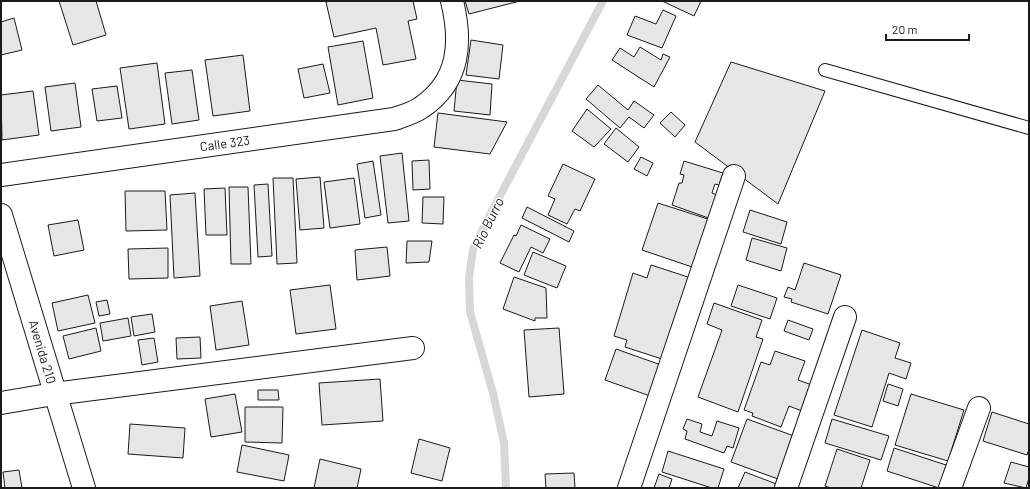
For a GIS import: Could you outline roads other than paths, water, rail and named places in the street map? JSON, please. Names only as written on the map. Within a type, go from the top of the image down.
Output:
[{"type":"street","name":"Calle 323","points":[[1,175],[394,119],[421,108],[441,92],[452,70],[458,47],[457,22],[452,1]]},
{"type":"street","points":[[629,488],[734,176]]},
{"type":"street","name":"Avenida 210","points":[[1,215],[54,394],[84,488]]},
{"type":"street","points":[[786,488],[845,318]]},
{"type":"street","points":[[1,403],[54,394],[413,348]]},
{"type":"street","points":[[950,488],[979,408]]},
{"type":"lane","points":[[825,70],[1029,128]]},
{"type":"waterway","name":"Rio Burro","points":[[506,488],[504,443],[493,393],[470,312],[469,278],[473,249],[603,1]]}]
